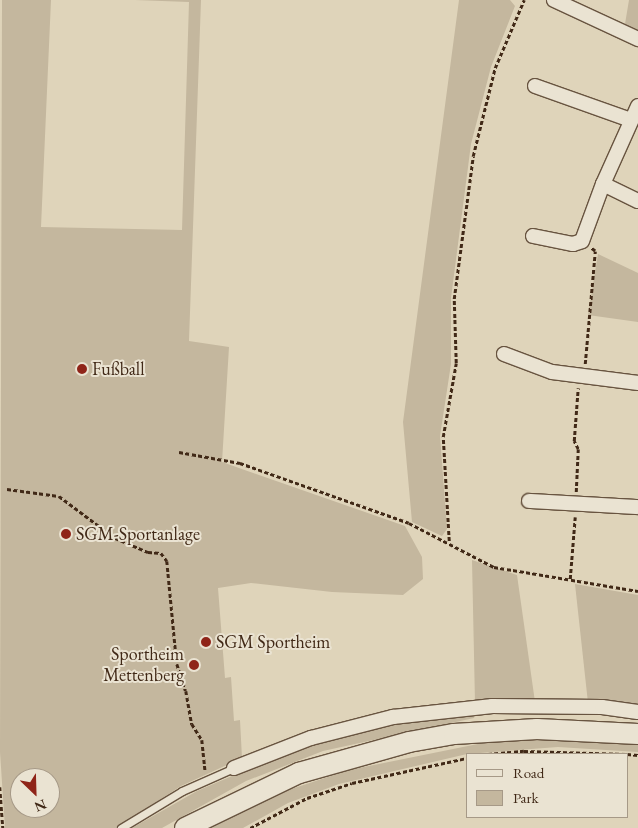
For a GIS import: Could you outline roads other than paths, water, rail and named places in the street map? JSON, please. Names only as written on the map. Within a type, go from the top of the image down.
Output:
[{"type":"main road","points":[[185,828],[299,773],[409,742],[454,734],[537,729],[638,734]]},
{"type":"street","points":[[554,0],[638,40]]},
{"type":"street","points":[[535,86],[631,120]]},
{"type":"street","points":[[533,236],[573,244],[582,242],[603,184],[638,106]]},
{"type":"street","points":[[603,184],[638,201]]},
{"type":"street","points":[[504,354],[552,372],[638,383]]},
{"type":"street","points":[[529,501],[638,507]]},
{"type":"street","points":[[234,768],[311,738],[394,717],[492,706],[602,707],[638,712]]},
{"type":"lane","points":[[121,828],[206,780],[234,768]]},
{"type":"place","name":"Fußball","points":[[82,369]]},
{"type":"place","name":"SGM-Sportanlage","points":[[66,534]]},
{"type":"place","name":"SGM Sportheim","points":[[206,642]]},
{"type":"place","name":"Sportheim Mettenberg","points":[[194,665]]}]
